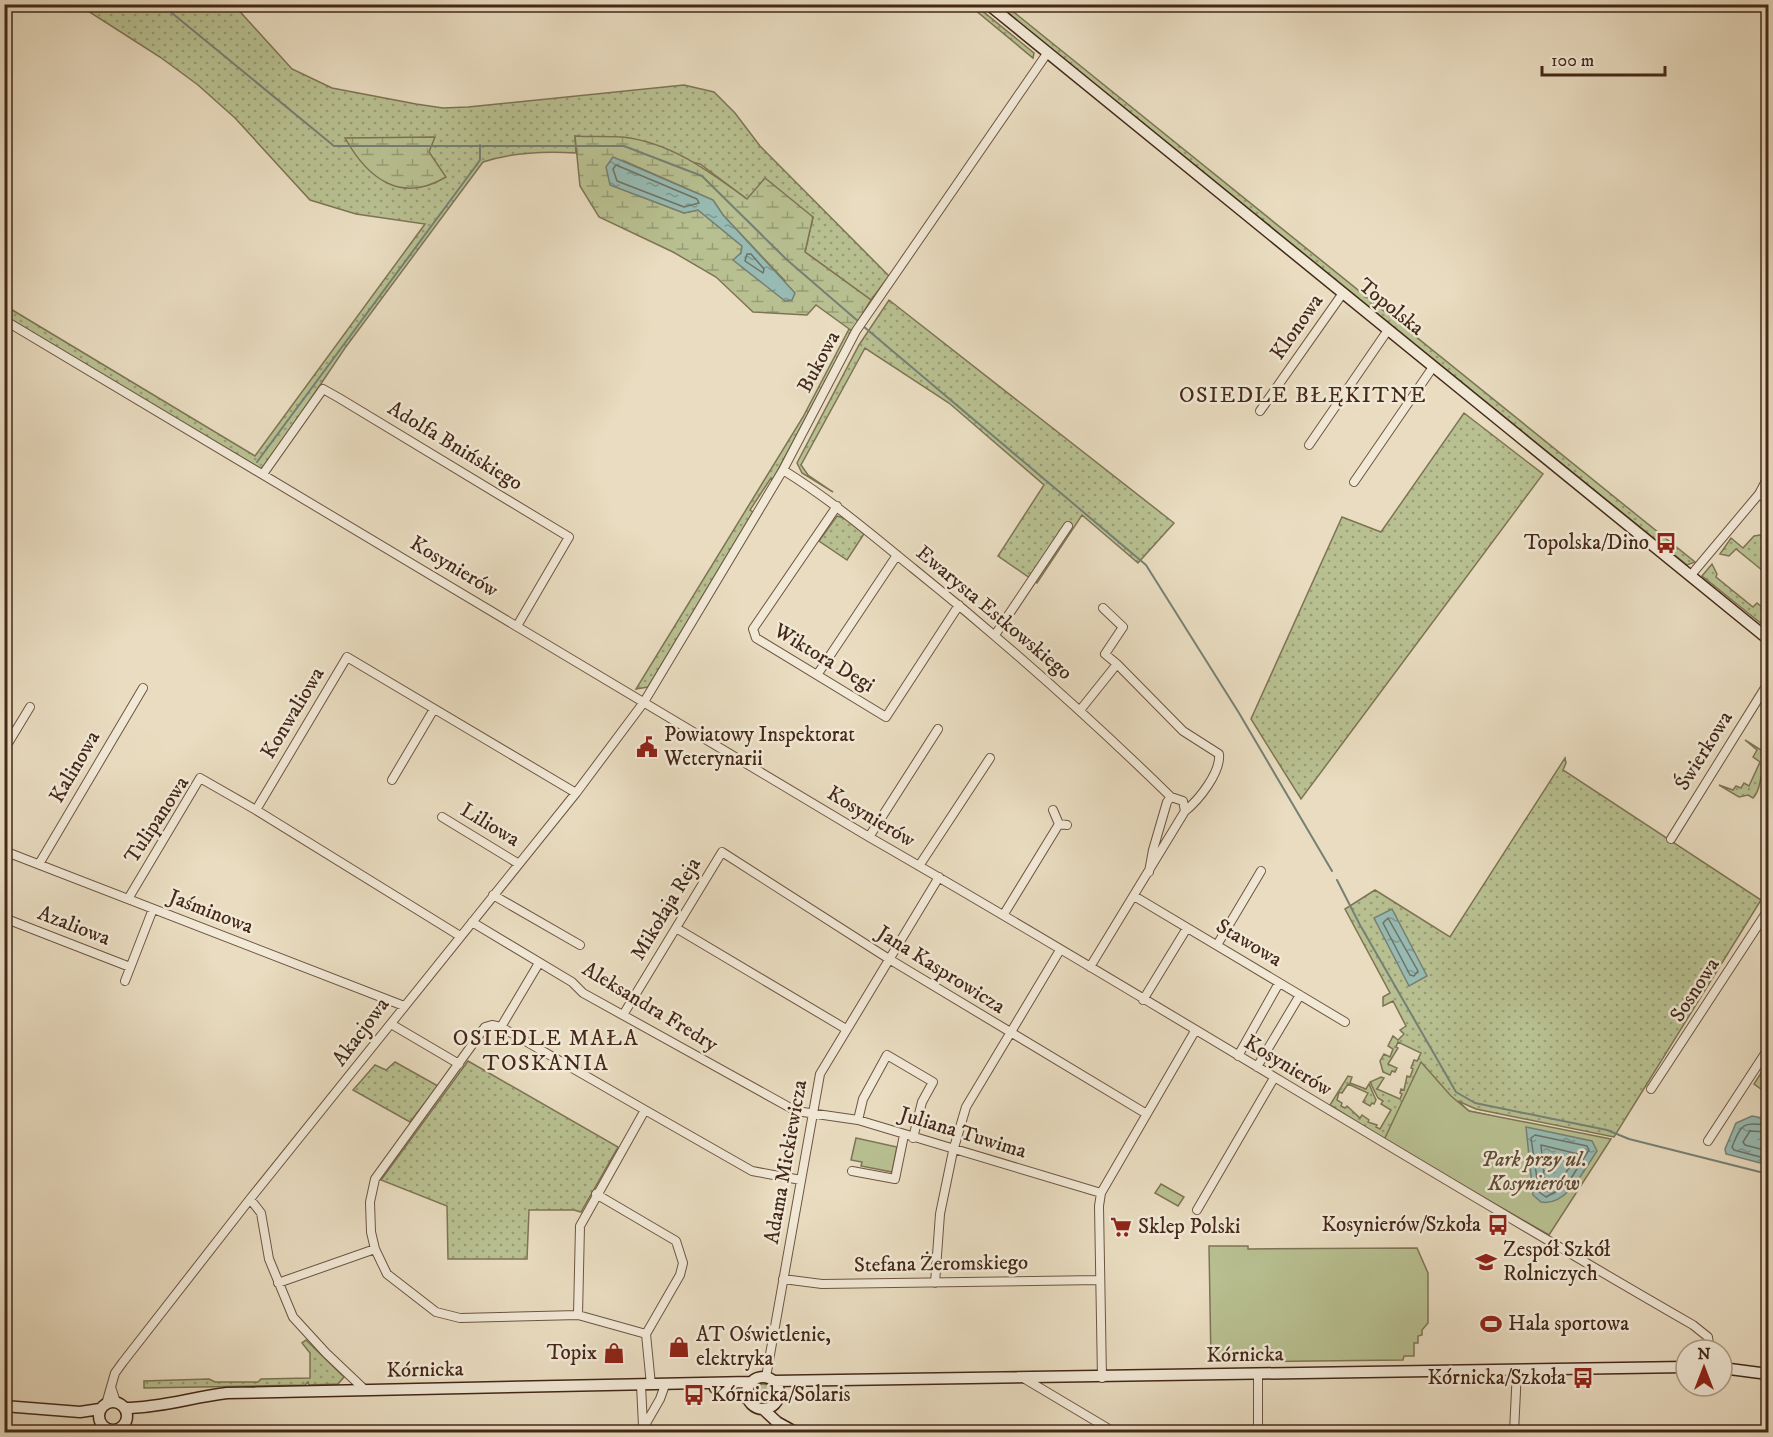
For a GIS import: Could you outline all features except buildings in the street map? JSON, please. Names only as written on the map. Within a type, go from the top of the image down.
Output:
[{"type":"street","name":"Topolska","points":[[988,4],[1768,639]]},
{"type":"street","name":"Bukowa","points":[[644,702],[783,470],[856,331],[1048,52]]},
{"type":"street","name":"Klonowa","points":[[1260,411],[1343,293]]},
{"type":"street","name":"Kosynierów","points":[[4,320],[868,837],[1004,914],[1143,1000],[1703,1332],[1708,1338]]},
{"type":"street","points":[[1309,445],[1388,330]]},
{"type":"street","points":[[1354,482],[1433,367]]},
{"type":"street","name":"Adolfa Bnińskiego","points":[[263,474],[323,389],[339,398],[569,537],[516,626]]},
{"type":"street","name":"Ewarysta Estkowskiego","points":[[783,470],[837,506],[995,635],[1081,709],[1171,797],[1178,797],[1183,801],[1185,811]]},
{"type":"street","points":[[1691,575],[1759,494],[1768,477]]},
{"type":"street","points":[[1759,494],[1768,500]]},
{"type":"street","name":"Wiktora Degi","points":[[837,506],[753,629],[756,638],[886,717],[959,605]]},
{"type":"street","points":[[995,635],[1068,526]]},
{"type":"street","points":[[817,675],[897,555]]},
{"type":"street","points":[[1090,967],[1185,811],[1195,803],[1220,762],[1219,754],[1183,731],[1105,654],[1123,627],[1103,608]]},
{"type":"street","name":"Konwaliowa","points":[[256,810],[347,657],[576,794]]},
{"type":"street","points":[[1081,709],[1117,664]]},
{"type":"street","name":"Świerkowa","points":[[1671,839],[1768,683]]},
{"type":"street","name":"Kalinowa","points":[[39,864],[143,687]]},
{"type":"street","name":"Akacjowa","points":[[115,1409],[110,1386],[123,1362],[250,1199],[576,794],[644,702]]},
{"type":"street","points":[[4,750],[30,707]]},
{"type":"street","points":[[392,780],[434,709]]},
{"type":"street","points":[[868,837],[938,729]]},
{"type":"street","points":[[919,866],[990,758]]},
{"type":"street","name":"Tulipanowa","points":[[128,899],[200,778],[256,810]]},
{"type":"street","points":[[1149,872],[1161,815],[1171,797]]},
{"type":"street","points":[[256,810],[460,936]]},
{"type":"street","points":[[1004,914],[1063,824],[1053,810]]},
{"type":"street","name":"Liliowa","points":[[442,817],[519,864]]},
{"type":"street","name":"Jaśminowa","points":[[4,851],[404,1006]]},
{"type":"street","name":"Mikołaja Reja","points":[[623,1016],[722,852]]},
{"type":"street","name":"Jana Kasprowicza","points":[[722,852],[1010,1034],[1145,1113]]},
{"type":"street","points":[[1217,945],[1261,871]]},
{"type":"street","name":"Adama Mickiewicza","points":[[770,1379],[783,1279],[820,1074],[939,877]]},
{"type":"street","points":[[493,895],[580,945]]},
{"type":"street","name":"Stawowa","points":[[1134,896],[1345,1022]]},
{"type":"street","points":[[124,981],[153,909]]},
{"type":"street","name":"Sosnowa","points":[[1652,1089],[1768,910]]},
{"type":"street","name":"Azaliowa","points":[[4,918],[130,967]]},
{"type":"street","name":"Aleksandra Fredry","points":[[472,922],[572,982],[584,993],[623,1016],[796,1111],[813,1113]]},
{"type":"street","points":[[676,928],[846,1029]]},
{"type":"street","points":[[1143,1000],[1187,928]]},
{"type":"street","points":[[934,1282],[940,1214],[953,1151],[966,1107],[1060,950]]},
{"type":"street","points":[[501,1027],[539,963]]},
{"type":"street","points":[[1238,1056],[1279,982]]},
{"type":"street","points":[[1257,1067],[1300,995]]},
{"type":"street","points":[[391,1024],[459,1064]]},
{"type":"street","points":[[646,1334],[578,1315],[460,1318],[436,1312],[387,1274],[375,1249],[370,1217],[375,1179],[485,1027],[492,1025],[501,1027],[752,1171],[801,1180]]},
{"type":"street","points":[[1102,1377],[1099,1280],[1101,1193],[1145,1113],[1195,1031]]},
{"type":"street","points":[[1708,1140],[1768,1049]]},
{"type":"street","points":[[858,1120],[863,1099],[887,1055],[933,1082],[922,1102],[913,1138]]},
{"type":"street","points":[[1197,1210],[1275,1078]]},
{"type":"street","points":[[578,1315],[580,1226],[645,1110]]},
{"type":"street","name":"Juliana Tuwima","points":[[813,1113],[858,1120],[953,1151],[1101,1193]]},
{"type":"street","points":[[852,1171],[895,1179],[904,1135]]},
{"type":"street","points":[[596,1194],[676,1241],[682,1252],[683,1263],[680,1275],[646,1334],[646,1385],[642,1429]]},
{"type":"street","points":[[250,1199],[261,1213],[269,1259],[293,1317],[365,1390]]},
{"type":"street","points":[[278,1283],[375,1249]]},
{"type":"street","name":"Stefana Żeromskiego","points":[[783,1279],[822,1284],[1099,1280]]},
{"type":"street","name":"Kórnicka","points":[[770,1379],[804,1382],[1674,1367]]},
{"type":"street","points":[[1514,1432],[1517,1370]]},
{"type":"street","points":[[1734,1370],[1768,1374]]},
{"type":"street","points":[[1756,1373],[1768,1380]]},
{"type":"street","points":[[1258,1374],[1258,1432]]},
{"type":"street","points":[[1052,1378],[1053,1395]]},
{"type":"street","points":[[768,1407],[779,1393],[770,1379],[751,1382],[747,1398],[753,1405],[768,1407],[791,1430]]},
{"type":"street","points":[[1025,1379],[1114,1432]]},
{"type":"street","name":"Kórnicka","points":[[115,1409],[145,1408],[177,1400],[227,1393],[706,1385],[751,1382]]},
{"type":"street","name":"Kórnicka","points":[[779,1393],[804,1382]]},
{"type":"street","points":[[642,1429],[660,1399],[664,1385]]},
{"type":"street","name":"Kórnicka","points":[[706,1385],[747,1398]]},
{"type":"street","points":[[4,1406],[80,1412],[115,1409]]},
{"type":"street","points":[[112,1429],[115,1409]]},
{"type":"street","points":[[112,1429],[115,1409]]},
{"type":"street","points":[[80,1412],[112,1429]]},
{"type":"green space","points":[[77,4],[234,5],[292,69],[332,88],[443,108],[684,85],[714,92],[735,113],[760,146],[889,276],[871,300],[805,252],[813,217],[747,199],[700,164],[575,136],[576,153],[529,153],[483,162],[345,348],[267,464],[260,469],[5,316],[4,305],[255,456],[425,224],[356,214],[310,200],[235,118],[198,85],[160,57]]},
{"type":"green space","points":[[969,5],[975,5],[1034,53],[1033,58]]},
{"type":"green space","points":[[994,5],[1005,5],[1695,562],[1687,565]]},
{"type":"green space","points":[[575,136],[622,137],[640,140],[673,151],[703,168],[747,199],[765,178],[813,217],[805,252],[871,300],[852,331],[816,305],[807,315],[753,312],[716,277],[673,252],[599,217],[580,186]],"holes":[[[624,161],[713,200],[723,215],[785,281],[772,290],[734,260],[741,253],[742,246],[698,210],[684,213],[611,185]]]},
{"type":"green space","points":[[435,137],[429,152],[446,177],[430,185],[414,188],[387,183],[375,175],[354,153],[345,138]]},
{"type":"green space","points":[[889,300],[1174,523],[1138,563],[1082,515],[1037,583],[998,556],[1044,485],[949,403],[865,348],[801,465],[808,475],[833,492],[802,473],[797,463],[859,345]]},
{"type":"green space","points":[[849,329],[852,331],[773,479],[771,478],[750,510],[753,512],[648,687],[636,689],[803,417]]},
{"type":"green space","points":[[1464,413],[1543,474],[1301,799],[1251,719],[1342,517],[1381,532]]},
{"type":"green space","points":[[837,516],[844,518],[864,534],[847,560],[819,541]]},
{"type":"green space","points":[[1760,535],[1768,540],[1768,575],[1736,549],[1729,556],[1720,554],[1731,538],[1743,548],[1754,536]]},
{"type":"green space","points":[[1712,564],[1717,574],[1716,577],[1753,607],[1757,603],[1768,612],[1768,629],[1702,576]]},
{"type":"green space","points":[[1745,740],[1766,753],[1765,759],[1768,765],[1762,773],[1758,790],[1753,798],[1748,795],[1739,797],[1719,785],[1733,790],[1736,786],[1741,788],[1744,783],[1749,786],[1760,762],[1753,757],[1757,750]]},
{"type":"green space","points":[[1565,758],[1566,763],[1563,770],[1761,900],[1614,1137],[1476,1109],[1458,1101],[1469,1111],[1492,1116],[1385,1140],[1330,1105],[1348,1076],[1352,1077],[1350,1083],[1366,1089],[1369,1084],[1376,1100],[1370,1106],[1363,1102],[1368,1093],[1348,1084],[1342,1093],[1339,1092],[1337,1100],[1342,1103],[1341,1106],[1345,1108],[1347,1106],[1360,1118],[1362,1115],[1369,1120],[1368,1122],[1377,1125],[1376,1127],[1380,1129],[1391,1110],[1381,1104],[1383,1101],[1378,1098],[1370,1082],[1384,1078],[1377,1089],[1400,1099],[1401,1089],[1404,1090],[1407,1076],[1410,1077],[1414,1060],[1417,1061],[1421,1053],[1398,1042],[1396,1047],[1398,1048],[1388,1064],[1397,1068],[1395,1072],[1392,1071],[1390,1075],[1383,1072],[1380,1061],[1384,1054],[1390,1057],[1393,1049],[1388,1046],[1393,1036],[1398,1040],[1404,1034],[1400,1030],[1406,1026],[1393,1001],[1383,1006],[1383,997],[1390,993],[1345,909],[1375,890],[1450,937]]},
{"type":"green space","points":[[468,1061],[618,1147],[581,1212],[529,1210],[527,1259],[448,1259],[447,1206],[381,1180]]},
{"type":"green space","points":[[395,1062],[438,1086],[410,1122],[353,1090],[375,1065],[386,1070]]},
{"type":"green space","name":"Park przy ul. Kosynierów","points":[[1421,1062],[1451,1096],[1469,1111],[1611,1139],[1549,1235],[1384,1140]]},
{"type":"green space","points":[[1768,1062],[1768,1094],[1754,1084]]},
{"type":"green space","points":[[856,1138],[897,1147],[892,1172],[861,1166],[862,1162],[851,1160]]},
{"type":"green space","points":[[1161,1184],[1184,1197],[1178,1206],[1155,1193]]},
{"type":"green space","points":[[1209,1246],[1248,1246],[1248,1249],[1417,1248],[1428,1273],[1428,1323],[1422,1330],[1422,1335],[1418,1336],[1418,1343],[1414,1343],[1414,1356],[1404,1356],[1403,1360],[1211,1362]]},
{"type":"green space","points":[[306,1340],[344,1377],[338,1384],[309,1385],[308,1382],[305,1385],[144,1388],[144,1381],[209,1379],[215,1382],[258,1382],[261,1379],[310,1378],[310,1353],[302,1343]]},
{"type":"green space","points":[[759,1384],[767,1384],[772,1389],[770,1400],[759,1402],[754,1397],[754,1389]]},
{"type":"water","points":[[613,157],[713,200],[723,215],[795,293],[792,300],[785,301],[733,260],[741,253],[742,246],[698,210],[684,213],[610,185],[606,167]]},
{"type":"water","points":[[1392,909],[1427,976],[1409,986],[1374,918]]},
{"type":"water","points":[[1752,1116],[1768,1119],[1768,1165],[1726,1154],[1725,1149],[1736,1123]]},
{"type":"water","points":[[1526,1127],[1592,1141],[1597,1151],[1574,1185],[1559,1199],[1541,1202],[1533,1195]]},
{"type":"waterway","points":[[161,4],[334,146],[624,146],[702,176],[786,259],[859,322]]},
{"type":"waterway","points":[[257,462],[480,160],[480,145]]},
{"type":"waterway","points":[[863,326],[1146,565],[1239,713],[1332,871]]},
{"type":"waterway","points":[[1337,880],[1360,925],[1456,1092],[1475,1103],[1607,1130],[1629,1139],[1768,1174]]},
{"type":"place","name":"Topolska/Dino","points":[[1666,543]]},
{"type":"place","name":"Powiatowy Inspektorat Weterynarii","points":[[647,747]]},
{"type":"place","name":"Kosynierów/Szkoła","points":[[1498,1225]]},
{"type":"place","name":"Sklep Polski","points":[[1121,1227]]},
{"type":"place","name":"Zespół Szkół Rolniczych","points":[[1486,1262]]},
{"type":"place","name":"Hala sportowa","points":[[1491,1324]]},
{"type":"place","name":"AT Oświetlenie, elektryka","points":[[679,1347]]},
{"type":"place","name":"Topix","points":[[614,1353]]},
{"type":"place","name":"Kórnicka/Szkoła","points":[[1583,1378]]},
{"type":"place","name":"Kórnicka/Solaris","points":[[694,1395]]},
{"type":"district","name":"OSIEDLE BŁĘKITNE","points":[[1303,395]]},
{"type":"district","name":"OSIEDLE MAŁA TOSKANIA","points":[[546,1050]]}]
